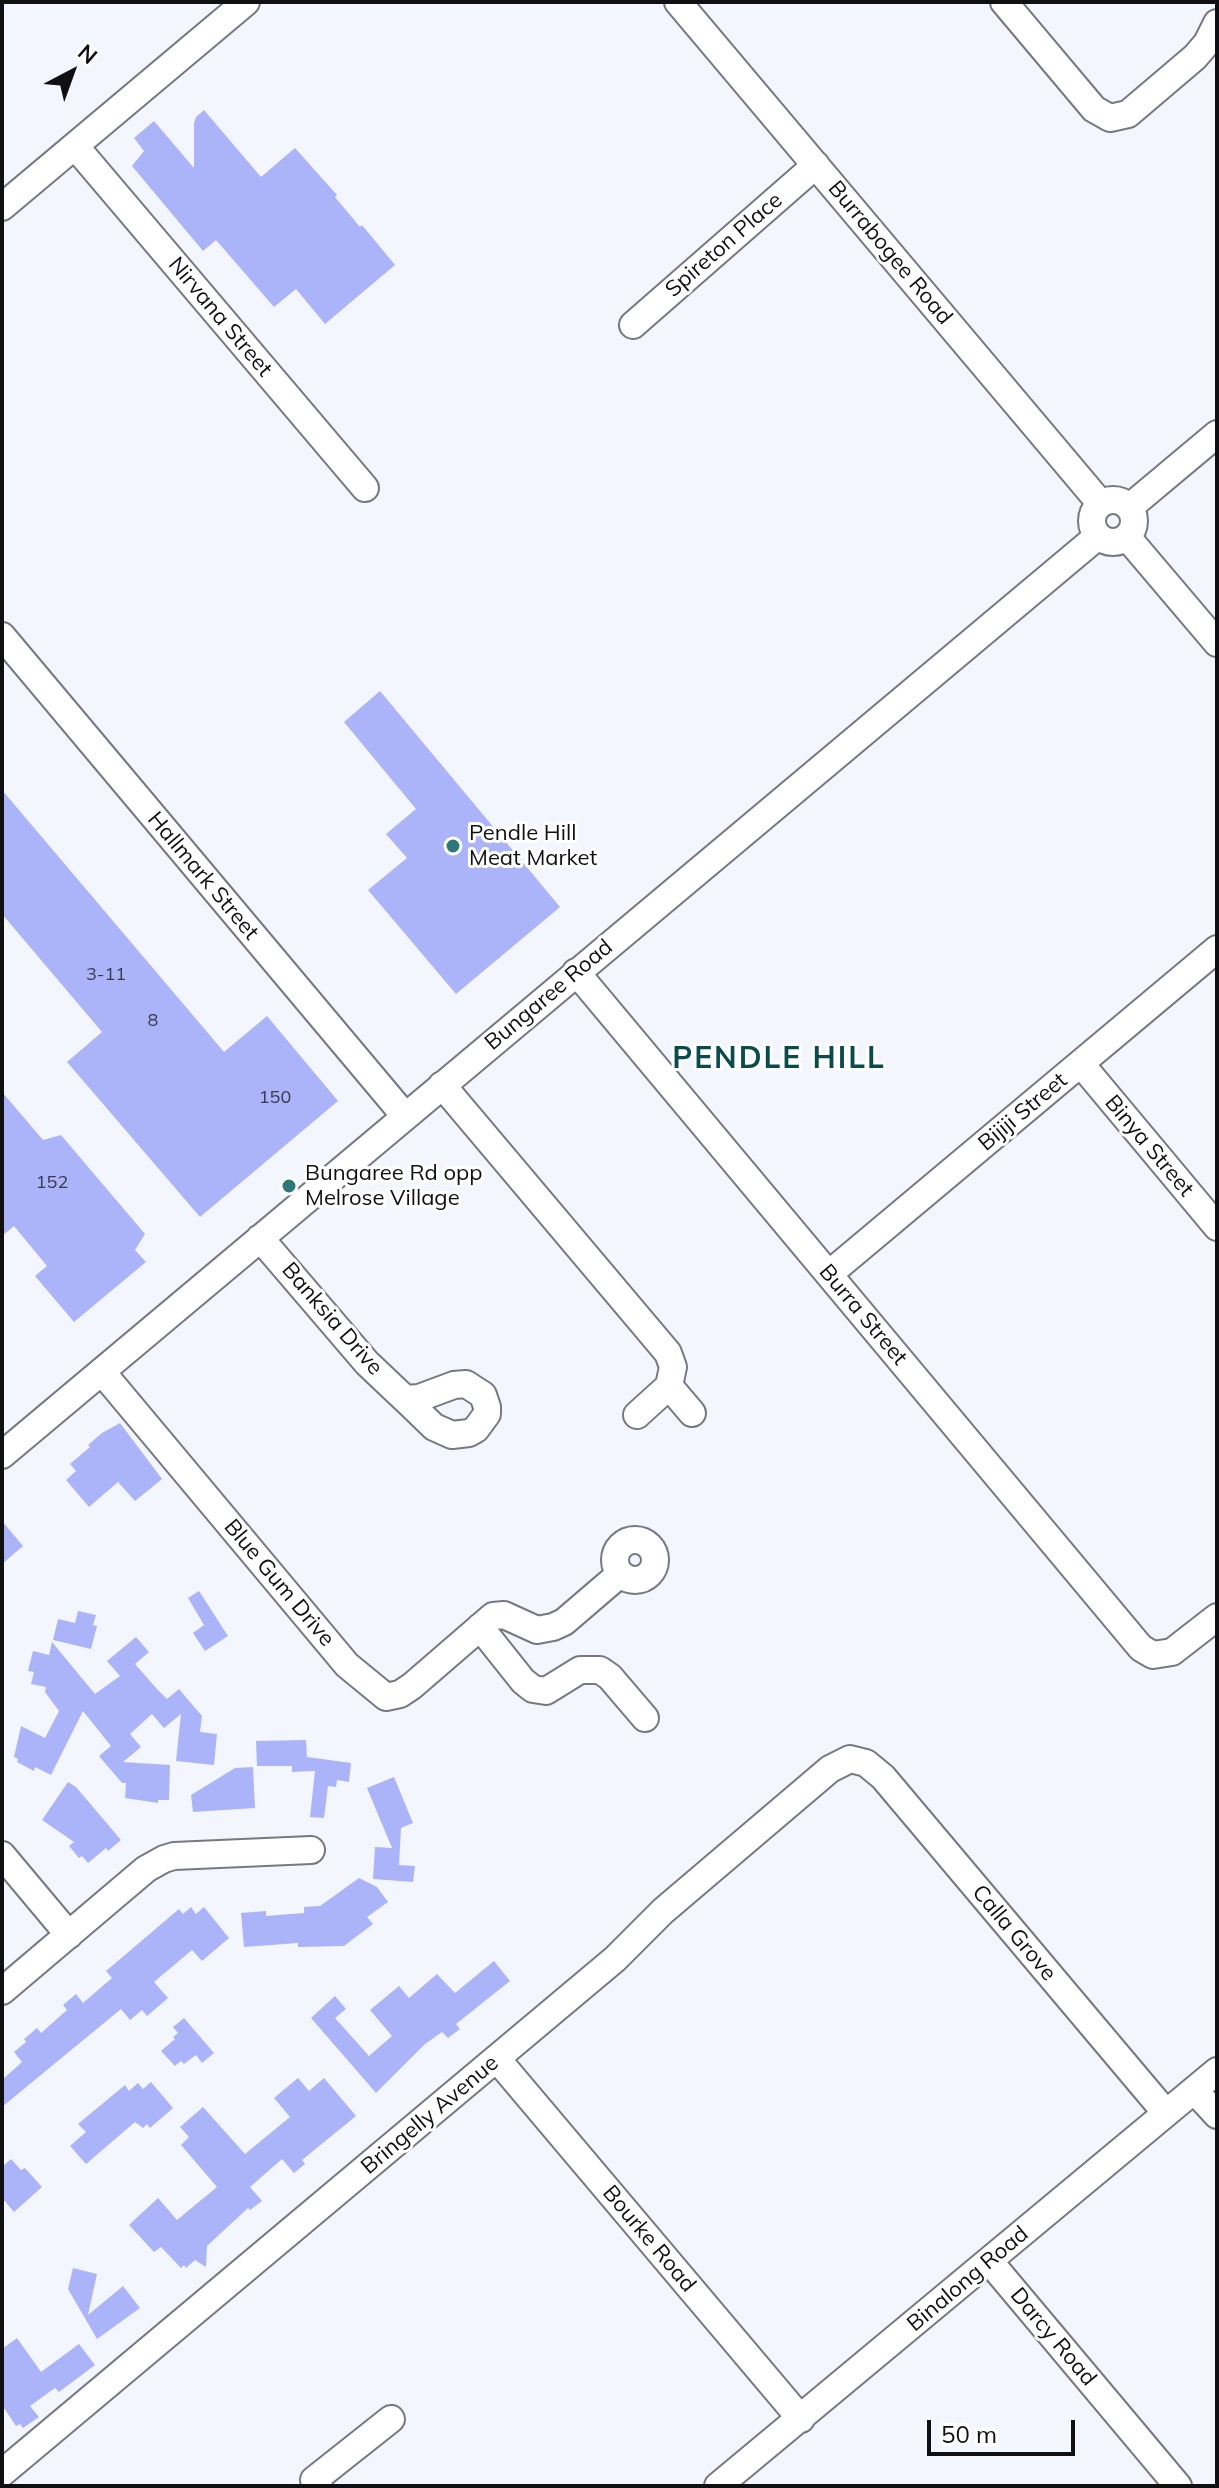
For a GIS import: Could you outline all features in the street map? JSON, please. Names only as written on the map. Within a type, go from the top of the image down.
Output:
[{"type":"street","points":[[2,207],[246,2]]},
{"type":"street","name":"Burrabogee Road","points":[[678,2],[1101,504]]},
{"type":"street","points":[[1004,2],[1094,109],[1110,118],[1128,114],[1195,57],[1217,23]]},
{"type":"street","name":"Nirvana Street","points":[[75,146],[365,488]]},
{"type":"street","name":"Spireton Place","points":[[633,325],[816,165]]},
{"type":"street","points":[[1131,506],[1217,434]]},
{"type":"street","points":[[1117,499],[1131,506],[1135,523],[1127,537],[1115,542],[1098,536],[1092,520],[1093,513],[1101,504],[1117,499]]},
{"type":"street","name":"Bungaree Road","points":[[2,1455],[1098,536]]},
{"type":"street","points":[[1127,537],[1217,643]]},
{"type":"street","name":"Hallmark Street","points":[[2,636],[405,1116]]},
{"type":"street","name":"Bijiji Street","points":[[829,1274],[1217,949]]},
{"type":"street","name":"Burra Street","points":[[576,972],[1141,1648],[1153,1655],[1166,1654],[1182,1646],[1217,1617]]},
{"type":"street","name":"Binya Street","points":[[1081,1064],[1217,1227]]},
{"type":"street","points":[[442,1085],[668,1353],[673,1367],[669,1386],[637,1415]]},
{"type":"street","name":"Banksia Drive","points":[[260,1238],[367,1363],[405,1399]]},
{"type":"street","name":"Blue Gum Drive","points":[[102,1372],[347,1665],[380,1694],[392,1697],[400,1694],[480,1627]]},
{"type":"street","points":[[669,1386],[692,1413]]},
{"type":"street","points":[[620,1574],[559,1625],[537,1630],[499,1615],[480,1627],[523,1681],[533,1689],[546,1691],[580,1670],[600,1670],[610,1677],[645,1718]]},
{"type":"street","name":"Bringelly Avenue","points":[[2,2473],[615,1959],[663,1911],[830,1769],[850,1759],[857,1759]]},
{"type":"street","name":"Calla Grove","points":[[857,1759],[883,1777],[1166,2113]]},
{"type":"street","points":[[2,1991],[146,1869],[164,1859],[311,1850]]},
{"type":"street","points":[[2,1855],[69,1935]]},
{"type":"street","name":"Bourke Road","points":[[497,2059],[801,2419]]},
{"type":"street","name":"Binalong Road","points":[[719,2486],[1217,2071]]},
{"type":"street","points":[[1194,2090],[1217,2115]]},
{"type":"street","name":"Darcy Road","points":[[990,2262],[1178,2486]]},
{"type":"street","points":[[319,2486],[314,2480],[391,2419]]},
{"type":"building","points":[[204,110],[261,177],[295,148],[395,265],[325,324],[296,289],[274,307],[216,240],[203,251],[132,166],[144,151],[134,138],[154,121],[194,168],[194,123]]},
{"type":"building","name":"Pendle Hill Meat Market","points":[[380,691],[560,907],[456,994],[368,890],[407,858],[386,834],[416,809],[344,722]]},
{"type":"building","points":[[2,790],[224,1052],[267,1016],[338,1101],[200,1217],[67,1062],[102,1032],[2,914]]},
{"type":"building","points":[[2,1092],[43,1140],[61,1135],[145,1234],[135,1250],[146,1262],[74,1322],[35,1276],[47,1266],[14,1226],[2,1236]]},
{"type":"building","points":[[120,1423],[162,1479],[135,1501],[118,1482],[89,1507],[66,1480],[76,1471],[70,1464],[102,1433]]},
{"type":"building","points":[[2,1521],[23,1546],[2,1564]]},
{"type":"building","points":[[199,1591],[228,1636],[205,1651],[193,1633],[204,1625],[188,1598]]},
{"type":"building","points":[[78,1611],[96,1615],[93,1625],[97,1626],[91,1649],[53,1640],[58,1619],[75,1623]]},
{"type":"building","points":[[136,1637],[149,1652],[135,1664],[167,1699],[179,1689],[202,1716],[200,1732],[217,1734],[214,1765],[176,1761],[181,1714],[164,1728],[152,1714],[130,1734],[141,1747],[123,1762],[170,1765],[169,1800],[158,1800],[158,1803],[125,1798],[126,1783],[122,1783],[99,1756],[111,1746],[83,1711],[51,1775],[17,1762],[18,1759],[14,1757],[21,1726],[45,1738],[59,1711],[45,1692],[46,1687],[31,1684],[34,1672],[28,1671],[33,1651],[49,1655],[52,1642],[95,1694],[120,1676],[107,1661]]},
{"type":"building","points":[[306,1740],[307,1757],[351,1763],[349,1782],[337,1780],[336,1787],[328,1786],[324,1818],[310,1817],[315,1771],[292,1772],[292,1766],[257,1766],[256,1741]]},
{"type":"building","points":[[253,1767],[255,1808],[193,1812],[191,1795],[235,1768]]},
{"type":"building","points":[[394,1777],[413,1823],[401,1828],[399,1865],[415,1866],[413,1882],[373,1879],[375,1847],[392,1848],[367,1788]]},
{"type":"building","points":[[68,1782],[76,1787],[121,1840],[88,1863],[69,1846],[74,1842],[42,1820]]},
{"type":"building","points":[[359,1878],[377,1887],[388,1902],[367,1917],[373,1924],[344,1946],[298,1947],[298,1943],[244,1947],[241,1913],[266,1911],[266,1916],[304,1913],[304,1907],[320,1906]]},
{"type":"building","points":[[191,1907],[196,1914],[204,1907],[229,1938],[202,1961],[192,1950],[154,1982],[168,1998],[147,2016],[142,2010],[130,2020],[121,2009],[2,2107],[2,2080],[22,2062],[14,2052],[26,2042],[24,2039],[37,2028],[41,2033],[67,2010],[63,2005],[76,1994],[83,2003],[112,1978],[106,1971],[179,1909],[183,1914]]},
{"type":"building","points":[[494,1961],[510,1981],[456,2024],[460,2029],[448,2038],[442,2032],[425,2044],[376,2093],[311,2018],[335,1996],[346,2009],[335,2018],[369,2056],[392,2036],[370,2010],[399,1986],[409,1998],[437,1974],[455,1993]]},
{"type":"building","points":[[184,2018],[214,2053],[202,2063],[196,2055],[184,2064],[181,2061],[175,2066],[161,2051],[175,2039],[173,2037],[178,2033],[173,2027]]},
{"type":"building","points":[[298,2078],[309,2091],[324,2078],[356,2116],[302,2160],[305,2164],[294,2173],[282,2159],[250,2187],[262,2201],[250,2210],[248,2208],[207,2246],[206,2267],[195,2260],[186,2268],[184,2265],[181,2268],[161,2247],[154,2252],[129,2225],[158,2198],[177,2220],[217,2187],[181,2145],[189,2137],[180,2127],[203,2107],[245,2154],[290,2117],[274,2098]]},
{"type":"building","points":[[151,2082],[173,2108],[150,2128],[147,2124],[143,2128],[135,2122],[86,2164],[70,2146],[86,2132],[78,2124],[125,2085],[129,2091],[138,2083],[143,2089]]},
{"type":"building","points":[[11,2159],[21,2170],[25,2168],[42,2187],[14,2212],[2,2198],[2,2167]]},
{"type":"building","points":[[73,2268],[97,2274],[88,2315],[123,2286],[140,2308],[97,2339],[68,2289]]},
{"type":"building","points":[[17,2338],[41,2372],[79,2344],[95,2365],[59,2392],[55,2388],[30,2406],[39,2417],[23,2428],[20,2424],[16,2426],[2,2405],[2,2349]]},
{"type":"place","name":"Pendle Hill Meat Market","points":[[453,846]]},
{"type":"place","name":"Bungaree Rd opp Melrose Village","points":[[289,1186]]},
{"type":"district","name":"PENDLE HILL","points":[[779,1059]]}]
